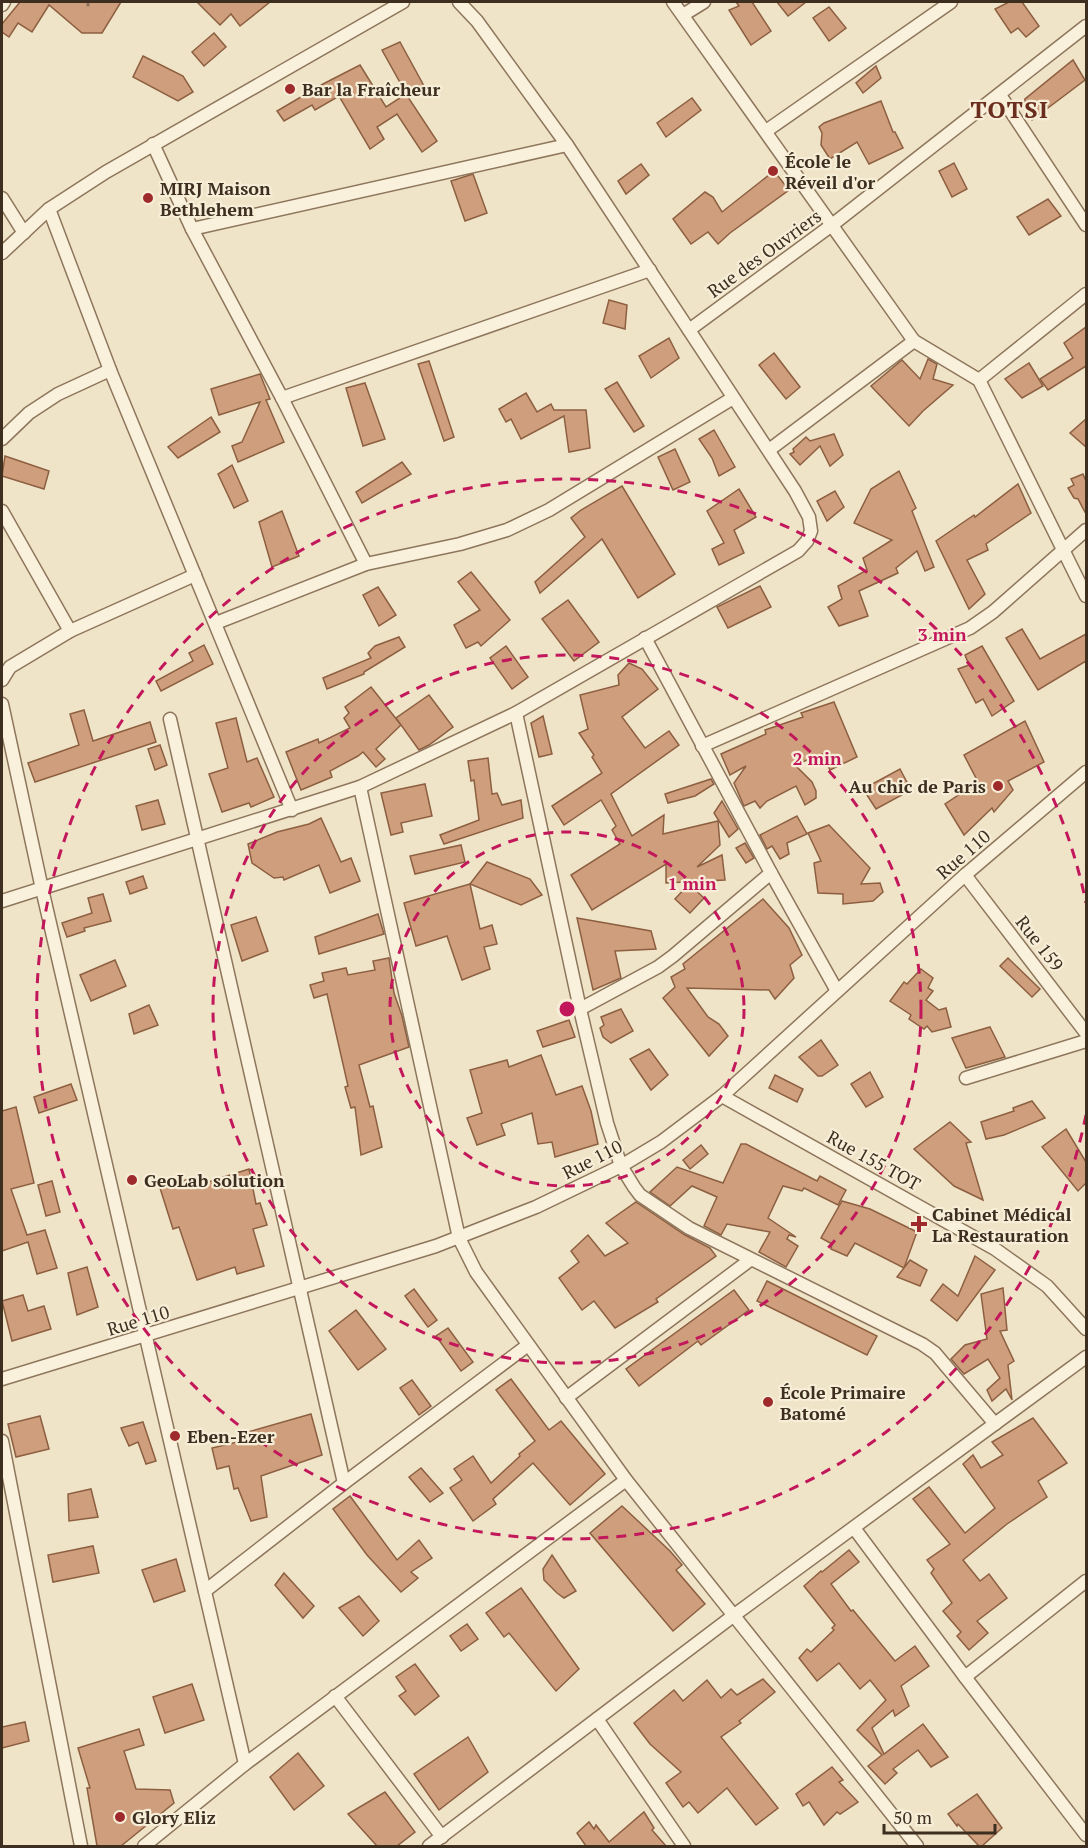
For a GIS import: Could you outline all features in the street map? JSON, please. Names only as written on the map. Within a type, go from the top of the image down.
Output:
[{"type":"street","points":[[2,253],[49,209],[153,144],[403,2]]},
{"type":"street","points":[[2,902],[360,787],[516,713],[798,551],[807,541],[811,531],[808,517],[795,491],[769,450],[567,145],[477,21],[459,2]]},
{"type":"street","points":[[673,2],[914,340],[980,380],[1086,596]]},
{"type":"street","points":[[682,15],[704,2]]},
{"type":"street","points":[[766,131],[951,2]]},
{"type":"street","name":"Rue des Ouvriers","points":[[689,330],[832,225],[1000,96],[1086,26]]},
{"type":"street","points":[[1000,96],[1086,225]]},
{"type":"street","points":[[153,144],[192,229],[282,398],[366,564]]},
{"type":"street","points":[[192,229],[567,145]]},
{"type":"street","points":[[2,198],[24,233]]},
{"type":"street","points":[[49,209],[110,370],[292,810]]},
{"type":"street","points":[[282,398],[650,270]]},
{"type":"street","points":[[980,380],[1086,294]]},
{"type":"street","points":[[769,450],[914,340]]},
{"type":"street","points":[[2,439],[29,414],[58,394],[110,370]]},
{"type":"street","points":[[216,623],[366,564],[460,544],[507,530],[549,510],[733,398]]},
{"type":"street","points":[[2,511],[70,631]]},
{"type":"street","points":[[702,746],[970,627],[993,612],[1086,530]]},
{"type":"street","points":[[2,680],[10,667],[70,631],[195,575]]},
{"type":"street","points":[[645,638],[837,991]]},
{"type":"street","points":[[2,704],[42,889],[245,1764]]},
{"type":"street","points":[[516,713],[607,1123],[621,1166],[640,1195],[689,1228],[922,1344],[935,1353],[995,1424]]},
{"type":"street","points":[[170,719],[344,1483]]},
{"type":"street","name":"Rue 110","points":[[2,1379],[459,1238],[536,1207],[621,1166],[662,1142],[722,1096],[965,875],[1086,772]]},
{"type":"street","points":[[360,787],[459,1238],[476,1272],[626,1480],[917,1846]]},
{"type":"street","points":[[580,1009],[665,962],[771,873]]},
{"type":"street","name":"Rue 159","points":[[965,875],[1086,1033]]},
{"type":"street","points":[[966,1078],[1086,1041]]},
{"type":"street","name":"Rue 155 TOT","points":[[722,1096],[995,1249],[1047,1286],[1086,1329]]},
{"type":"street","points":[[566,1398],[750,1260]]},
{"type":"street","points":[[205,1591],[344,1483],[528,1346]]},
{"type":"street","points":[[429,1846],[733,1616],[1086,1357]]},
{"type":"street","points":[[2,1442],[81,1846]]},
{"type":"street","points":[[144,1846],[245,1764],[626,1480]]},
{"type":"street","points":[[854,1527],[1086,1835]]},
{"type":"street","points":[[965,1677],[1086,1581]]},
{"type":"street","points":[[335,1696],[442,1837]]},
{"type":"street","points":[[597,1719],[684,1846]]},
{"type":"path","points":[[88,2],[88,8]]},
{"type":"building","points":[[20,2],[121,2],[102,33],[82,33],[49,5],[32,32],[18,23],[9,37],[2,32],[2,24]]},
{"type":"building","points":[[197,2],[270,2],[240,26],[231,14],[220,25]]},
{"type":"building","points":[[736,2],[752,2],[771,31],[751,45],[729,10],[739,6]]},
{"type":"building","points":[[777,2],[806,2],[788,16]]},
{"type":"building","points":[[1009,2],[1022,2],[1039,26],[1026,37],[1018,28],[1011,33],[995,9]]},
{"type":"building","points":[[829,7],[846,28],[829,41],[813,18]]},
{"type":"building","points":[[214,33],[226,47],[204,66],[192,52]]},
{"type":"building","points":[[400,42],[424,86],[407,95],[382,50]]},
{"type":"building","points":[[143,56],[183,76],[193,92],[178,101],[133,77]]},
{"type":"building","points":[[1073,60],[1085,80],[1032,120],[1024,106],[1025,99]]},
{"type":"building","points":[[360,65],[386,107],[406,94],[437,141],[422,152],[397,114],[377,127],[384,139],[370,149],[339,96],[315,110],[312,105],[284,121],[277,111]]},
{"type":"building","points":[[876,66],[881,78],[863,93],[856,83]]},
{"type":"building","points":[[692,98],[701,110],[666,137],[657,123]]},
{"type":"building","points":[[881,101],[893,132],[903,148],[869,164],[857,142],[830,159],[821,145],[822,133],[819,127]]},
{"type":"building","points":[[954,163],[967,189],[952,197],[939,171]]},
{"type":"building","points":[[641,164],[649,175],[626,194],[618,181]]},
{"type":"building","points":[[774,171],[789,190],[718,244],[708,232],[691,244],[673,219],[705,192],[713,197],[722,212]]},
{"type":"building","points":[[473,174],[487,213],[465,221],[451,181]]},
{"type":"building","points":[[1048,199],[1061,216],[1029,235],[1017,217]]},
{"type":"building","points":[[609,300],[627,305],[625,329],[603,323]]},
{"type":"building","points":[[1086,327],[1086,366],[1048,390],[1040,379],[1073,358],[1064,343]]},
{"type":"building","points":[[669,338],[679,358],[651,378],[639,356]]},
{"type":"building","points":[[774,353],[800,387],[786,399],[759,365]]},
{"type":"building","points":[[928,359],[937,364],[933,379],[953,385],[909,426],[871,386],[902,360],[920,379]]},
{"type":"building","points":[[429,361],[454,437],[444,441],[418,364]]},
{"type":"building","points":[[1029,363],[1043,386],[1022,398],[1005,379]]},
{"type":"building","points":[[260,374],[270,399],[266,400],[284,442],[238,462],[232,446],[242,442],[260,402],[219,415],[211,389]]},
{"type":"building","points":[[617,382],[644,426],[634,432],[605,389]]},
{"type":"building","points":[[365,383],[385,439],[363,446],[346,388]]},
{"type":"building","points":[[526,393],[537,412],[551,404],[554,410],[586,410],[590,448],[569,452],[564,416],[521,439],[511,419],[506,422],[499,409]]},
{"type":"building","points":[[211,417],[220,432],[178,458],[168,447]]},
{"type":"building","points":[[1086,419],[1086,447],[1070,433]]},
{"type":"building","points":[[714,430],[735,467],[719,476],[712,458],[699,439]]},
{"type":"building","points":[[834,434],[843,455],[830,466],[820,446],[800,465],[790,454],[806,437],[810,441]]},
{"type":"building","points":[[675,449],[690,482],[673,490],[658,457]]},
{"type":"building","points":[[5,456],[49,471],[44,489],[2,476]]},
{"type":"building","points":[[402,462],[411,474],[362,503],[356,492]]},
{"type":"building","points":[[232,465],[248,501],[234,508],[218,474]]},
{"type":"building","points":[[899,471],[916,508],[912,511],[934,567],[925,571],[917,551],[896,568],[898,573],[859,591],[868,616],[839,626],[828,607],[842,599],[838,586],[867,570],[863,558],[892,540],[854,523],[871,489]]},
{"type":"building","points":[[1083,474],[1086,478],[1086,514],[1078,499],[1074,498],[1068,488],[1074,485],[1071,479]]},
{"type":"building","points":[[1018,484],[1031,513],[986,544],[988,550],[967,560],[985,594],[969,609],[936,541],[974,515],[975,517]]},
{"type":"building","points":[[622,486],[675,574],[638,598],[602,539],[540,593],[535,582],[585,537],[571,518]]},
{"type":"building","points":[[739,489],[756,517],[734,530],[744,553],[719,565],[712,549],[724,543],[707,511]]},
{"type":"building","points":[[835,491],[844,507],[827,521],[817,501]]},
{"type":"building","points":[[282,511],[299,556],[272,567],[259,522]]},
{"type":"building","points":[[471,572],[510,620],[481,646],[478,642],[466,648],[454,625],[480,610],[458,582]]},
{"type":"building","points":[[760,586],[771,607],[728,628],[717,607]]},
{"type":"building","points":[[378,587],[396,615],[379,626],[363,595]]},
{"type":"building","points":[[568,600],[599,642],[574,661],[542,619]]},
{"type":"building","points":[[1022,629],[1040,659],[1086,634],[1086,661],[1038,690],[1006,638]]},
{"type":"building","points":[[399,637],[405,647],[364,674],[327,689],[323,678],[371,658],[368,653],[375,646]]},
{"type":"building","points":[[204,645],[213,664],[161,691],[156,681],[193,661],[189,653]]},
{"type":"building","points":[[506,646],[528,677],[512,689],[490,658]]},
{"type":"building","points":[[982,646],[1014,701],[992,716],[983,699],[976,703],[958,669],[969,665],[965,655]]},
{"type":"building","points":[[629,663],[642,669],[658,689],[622,717],[645,748],[669,731],[679,745],[611,794],[632,836],[664,815],[663,834],[718,821],[720,845],[697,867],[722,855],[725,880],[666,883],[666,864],[592,910],[571,875],[620,844],[612,830],[616,826],[601,800],[564,825],[552,806],[602,773],[592,757],[594,755],[579,733],[588,729],[580,695],[619,685],[618,675]]},
{"type":"building","points":[[371,687],[401,725],[376,749],[385,759],[376,767],[363,752],[330,771],[332,777],[301,790],[286,752],[318,739],[319,743],[350,728],[344,718],[349,713],[345,707]]},
{"type":"building","points":[[429,695],[453,727],[419,750],[396,718]]},
{"type":"building","points":[[834,702],[857,757],[830,770],[822,754],[795,765],[812,782],[816,791],[816,798],[805,805],[796,786],[767,801],[760,808],[755,801],[744,806],[734,783],[746,766],[730,775],[721,754],[766,734],[765,730],[803,717],[801,713]]},
{"type":"building","points":[[84,710],[93,741],[150,722],[156,742],[35,782],[28,763],[79,745],[70,714]]},
{"type":"building","points":[[543,716],[552,754],[539,757],[531,723]]},
{"type":"building","points":[[236,718],[247,762],[257,758],[274,797],[251,807],[249,803],[222,812],[209,774],[228,768],[216,723]]},
{"type":"building","points":[[1025,721],[1044,762],[1008,781],[1013,790],[994,812],[992,808],[964,835],[945,804],[978,782],[964,755]]},
{"type":"building","points":[[160,745],[167,765],[155,770],[148,749]]},
{"type":"building","points":[[488,758],[492,794],[497,793],[502,805],[521,800],[523,818],[444,844],[440,835],[479,820],[474,780],[471,781],[468,761]]},
{"type":"building","points":[[900,769],[911,790],[876,809],[863,789]]},
{"type":"building","points":[[711,779],[714,784],[695,796],[668,803],[665,794]]},
{"type":"building","points":[[425,784],[432,816],[401,823],[403,832],[391,835],[381,793]]},
{"type":"building","points":[[158,800],[165,824],[142,830],[136,806]]},
{"type":"building","points":[[722,801],[738,829],[729,837],[714,813]]},
{"type":"building","points":[[797,816],[807,834],[787,843],[789,854],[780,859],[772,846],[767,849],[760,835]]},
{"type":"building","points":[[321,818],[341,862],[351,858],[360,881],[330,893],[319,865],[284,880],[283,877],[274,878],[252,863],[248,844]]},
{"type":"building","points":[[829,825],[870,868],[861,884],[880,883],[883,892],[873,901],[843,904],[843,894],[818,893],[814,863],[821,861],[808,833]]},
{"type":"building","points":[[745,843],[754,858],[746,863],[736,848]]},
{"type":"building","points":[[461,845],[465,862],[415,874],[410,856]]},
{"type":"building","points":[[487,862],[530,879],[542,895],[521,905],[470,884]]},
{"type":"building","points":[[143,876],[147,888],[130,894],[126,882]]},
{"type":"building","points":[[470,884],[480,929],[492,925],[497,944],[484,947],[490,969],[462,980],[447,936],[416,946],[404,903]]},
{"type":"building","points":[[689,884],[704,898],[690,913],[675,899]]},
{"type":"building","points":[[103,894],[111,921],[84,928],[85,931],[67,937],[62,923],[92,913],[88,898]]},
{"type":"building","points":[[763,899],[789,928],[802,955],[790,965],[794,978],[775,999],[769,990],[687,988],[708,1017],[719,1024],[728,1036],[709,1056],[663,998],[675,987],[671,977],[685,969],[683,964]]},
{"type":"building","points":[[378,914],[384,934],[319,954],[315,937]]},
{"type":"building","points":[[256,917],[268,951],[242,961],[231,925]]},
{"type":"building","points":[[577,918],[651,931],[656,949],[615,951],[621,978],[593,990]]},
{"type":"building","points":[[389,958],[394,993],[409,1047],[359,1065],[370,1107],[373,1106],[382,1147],[361,1155],[355,1107],[351,1108],[345,1087],[348,1086],[327,994],[314,998],[310,985],[324,981],[322,973],[346,968],[348,975],[375,970],[373,961]]},
{"type":"building","points":[[1008,958],[1040,989],[1032,997],[1000,966]]},
{"type":"building","points":[[115,960],[126,986],[91,1001],[80,975]]},
{"type":"building","points":[[921,969],[933,978],[928,988],[933,991],[926,1000],[939,1010],[946,1008],[951,1027],[932,1032],[927,1026],[924,1029],[909,1019],[911,1015],[890,1001],[904,982],[907,984]]},
{"type":"building","points":[[149,1005],[158,1025],[134,1034],[129,1014]]},
{"type":"building","points":[[621,1009],[633,1031],[611,1043],[603,1037],[600,1028],[604,1025],[601,1017]]},
{"type":"building","points":[[569,1020],[575,1037],[543,1047],[537,1031]]},
{"type":"building","points":[[990,1027],[1005,1057],[966,1068],[952,1038]]},
{"type":"building","points":[[821,1040],[838,1065],[822,1076],[818,1076],[799,1057]]},
{"type":"building","points":[[649,1049],[668,1075],[651,1090],[630,1059]]},
{"type":"building","points":[[541,1055],[556,1095],[582,1086],[591,1111],[598,1144],[555,1157],[552,1142],[538,1144],[532,1113],[501,1124],[505,1135],[477,1145],[467,1118],[482,1113],[470,1070],[507,1060],[509,1067]]},
{"type":"building","points":[[870,1072],[883,1097],[866,1107],[851,1084]]},
{"type":"building","points":[[775,1075],[803,1089],[797,1102],[769,1088]]},
{"type":"building","points":[[71,1084],[77,1100],[39,1113],[34,1097]]},
{"type":"building","points":[[1032,1101],[1045,1118],[1004,1135],[986,1139],[981,1122],[1014,1111],[1013,1108]]},
{"type":"building","points":[[16,1107],[34,1183],[11,1189],[27,1235],[45,1230],[57,1268],[37,1274],[28,1242],[2,1251],[2,1111]]},
{"type":"building","points":[[950,1122],[971,1142],[966,1143],[983,1200],[954,1186],[914,1149]]},
{"type":"building","points":[[1066,1129],[1086,1162],[1086,1183],[1078,1191],[1042,1147]]},
{"type":"building","points":[[741,1144],[746,1144],[817,1181],[820,1176],[846,1190],[838,1205],[804,1188],[802,1191],[783,1186],[768,1218],[796,1237],[789,1235],[787,1239],[798,1246],[786,1267],[759,1252],[770,1232],[727,1224],[721,1235],[704,1226],[717,1197],[692,1186],[670,1206],[650,1192],[677,1167],[723,1183]]},
{"type":"building","points":[[701,1145],[708,1154],[690,1169],[683,1160]]},
{"type":"building","points":[[249,1169],[256,1204],[260,1203],[267,1225],[253,1229],[264,1266],[237,1274],[235,1267],[197,1280],[179,1227],[173,1229],[160,1188],[202,1175],[205,1183]]},
{"type":"building","points":[[52,1181],[60,1212],[46,1216],[38,1185]]},
{"type":"building","points":[[842,1201],[870,1209],[917,1232],[904,1268],[855,1243],[847,1256],[831,1249],[832,1244],[821,1238]]},
{"type":"building","points":[[636,1202],[685,1235],[710,1248],[716,1256],[656,1299],[658,1302],[615,1328],[594,1301],[582,1310],[559,1278],[579,1262],[571,1251],[588,1235],[605,1256],[628,1243],[606,1223]]},
{"type":"building","points":[[975,1256],[995,1270],[957,1321],[931,1300],[943,1284],[958,1296]]},
{"type":"building","points":[[910,1260],[927,1270],[920,1286],[897,1277]]},
{"type":"building","points":[[87,1267],[98,1307],[77,1315],[68,1273]]},
{"type":"building","points":[[767,1281],[877,1336],[867,1355],[757,1301]]},
{"type":"building","points":[[1003,1288],[1007,1330],[1000,1331],[1014,1361],[1008,1365],[1012,1400],[1006,1389],[992,1401],[987,1390],[1000,1378],[988,1359],[964,1374],[951,1359],[965,1345],[987,1339],[981,1294]]},
{"type":"building","points":[[414,1289],[437,1320],[428,1327],[405,1296]]},
{"type":"building","points":[[734,1290],[749,1310],[701,1345],[698,1341],[639,1386],[626,1369]]},
{"type":"building","points":[[23,1295],[28,1311],[44,1306],[51,1329],[12,1341],[2,1301]]},
{"type":"building","points":[[356,1310],[386,1349],[358,1370],[329,1331]]},
{"type":"building","points":[[448,1328],[473,1362],[461,1371],[436,1336]]},
{"type":"building","points":[[511,1379],[549,1430],[561,1421],[605,1474],[570,1505],[533,1463],[493,1499],[496,1504],[473,1521],[450,1488],[462,1480],[454,1469],[473,1456],[491,1483],[535,1441],[496,1390]]},
{"type":"building","points":[[412,1380],[431,1406],[419,1415],[400,1388]]},
{"type":"building","points":[[311,1414],[322,1455],[261,1476],[267,1517],[251,1521],[238,1488],[234,1489],[229,1466],[217,1469],[212,1448],[250,1439],[248,1432]]},
{"type":"building","points":[[40,1416],[49,1449],[16,1457],[8,1424]]},
{"type":"building","points":[[1033,1418],[1067,1463],[1038,1481],[1047,1497],[1007,1524],[963,1560],[980,1581],[989,1574],[1007,1598],[977,1621],[988,1633],[969,1650],[957,1636],[961,1632],[943,1611],[952,1603],[931,1573],[934,1569],[927,1560],[950,1544],[913,1499],[929,1487],[965,1533],[995,1508],[963,1464],[973,1455],[981,1468],[1003,1455],[992,1442]]},
{"type":"building","points":[[143,1422],[156,1461],[146,1464],[138,1442],[129,1446],[121,1428]]},
{"type":"building","points":[[421,1468],[443,1493],[430,1502],[409,1477]]},
{"type":"building","points":[[91,1489],[98,1517],[69,1521],[68,1494]]},
{"type":"building","points":[[350,1496],[397,1560],[419,1540],[432,1558],[411,1572],[418,1578],[401,1592],[367,1555],[333,1509]]},
{"type":"building","points":[[622,1506],[682,1565],[676,1570],[705,1604],[673,1631],[590,1533]]},
{"type":"building","points":[[93,1546],[99,1573],[53,1582],[48,1555]]},
{"type":"building","points":[[849,1550],[859,1562],[831,1584],[851,1611],[853,1610],[895,1661],[915,1646],[929,1666],[901,1686],[909,1706],[895,1716],[893,1710],[872,1728],[884,1754],[923,1724],[948,1757],[931,1767],[918,1750],[893,1769],[897,1773],[885,1784],[868,1766],[882,1755],[857,1730],[886,1700],[870,1680],[860,1689],[839,1663],[817,1681],[799,1658],[807,1649],[811,1652],[834,1630],[832,1628],[835,1625],[804,1586]]},
{"type":"building","points":[[552,1555],[576,1591],[564,1598],[544,1580],[543,1569]]},
{"type":"building","points":[[176,1559],[185,1591],[154,1602],[142,1570]]},
{"type":"building","points":[[284,1573],[314,1606],[303,1618],[275,1585]]},
{"type":"building","points":[[521,1588],[579,1669],[556,1691],[509,1633],[504,1637],[486,1613]]},
{"type":"building","points":[[359,1596],[379,1621],[363,1636],[339,1608]]},
{"type":"building","points":[[467,1624],[478,1639],[461,1651],[450,1636]]},
{"type":"building","points":[[415,1664],[439,1696],[415,1715],[399,1696],[406,1691],[396,1677]]},
{"type":"building","points":[[763,1679],[775,1692],[739,1721],[741,1723],[721,1737],[778,1808],[756,1825],[727,1788],[698,1813],[689,1802],[683,1807],[666,1783],[681,1772],[650,1744],[634,1723],[674,1690],[683,1701],[707,1680],[721,1698],[731,1689],[737,1695]]},
{"type":"building","points":[[192,1684],[204,1720],[165,1733],[153,1697]]},
{"type":"building","points":[[25,1722],[29,1741],[2,1748],[2,1727]]},
{"type":"building","points":[[139,1729],[144,1745],[124,1751],[136,1789],[170,1790],[174,1803],[121,1846],[97,1846],[87,1788],[90,1788],[78,1748]]},
{"type":"building","points":[[468,1737],[488,1772],[439,1810],[414,1774]]},
{"type":"building","points":[[298,1753],[324,1786],[294,1810],[270,1777]]},
{"type":"building","points":[[832,1767],[843,1780],[839,1782],[858,1802],[840,1814],[837,1812],[824,1825],[809,1802],[803,1806],[796,1794]]},
{"type":"building","points":[[385,1792],[415,1832],[397,1846],[377,1846],[348,1814]]},
{"type":"building","points":[[977,1794],[1002,1828],[982,1846],[979,1846],[958,1824],[957,1826],[948,1814]]},
{"type":"building","points":[[644,1812],[654,1828],[652,1830],[666,1846],[586,1846],[577,1833],[589,1822],[594,1829],[596,1825],[609,1842]]},
{"type":"place","name":"Bar la Fraîcheur","points":[[290,89]]},
{"type":"place","name":"École le Réveil d'or","points":[[773,171]]},
{"type":"place","name":"MIRJ Maison Bethlehem","points":[[148,198]]},
{"type":"place","name":"Au chic de Paris","points":[[998,786]]},
{"type":"place","name":"GeoLab solution","points":[[132,1180]]},
{"type":"place","name":"Cabinet Médical La Restauration","points":[[919,1224]]},
{"type":"place","name":"École Primaire Batomé","points":[[768,1402]]},
{"type":"place","name":"Eben-Ezer","points":[[175,1436]]},
{"type":"place","name":"Glory Eliz","points":[[120,1817]]},
{"type":"district","name":"TOTSI","points":[[1010,109]]}]
